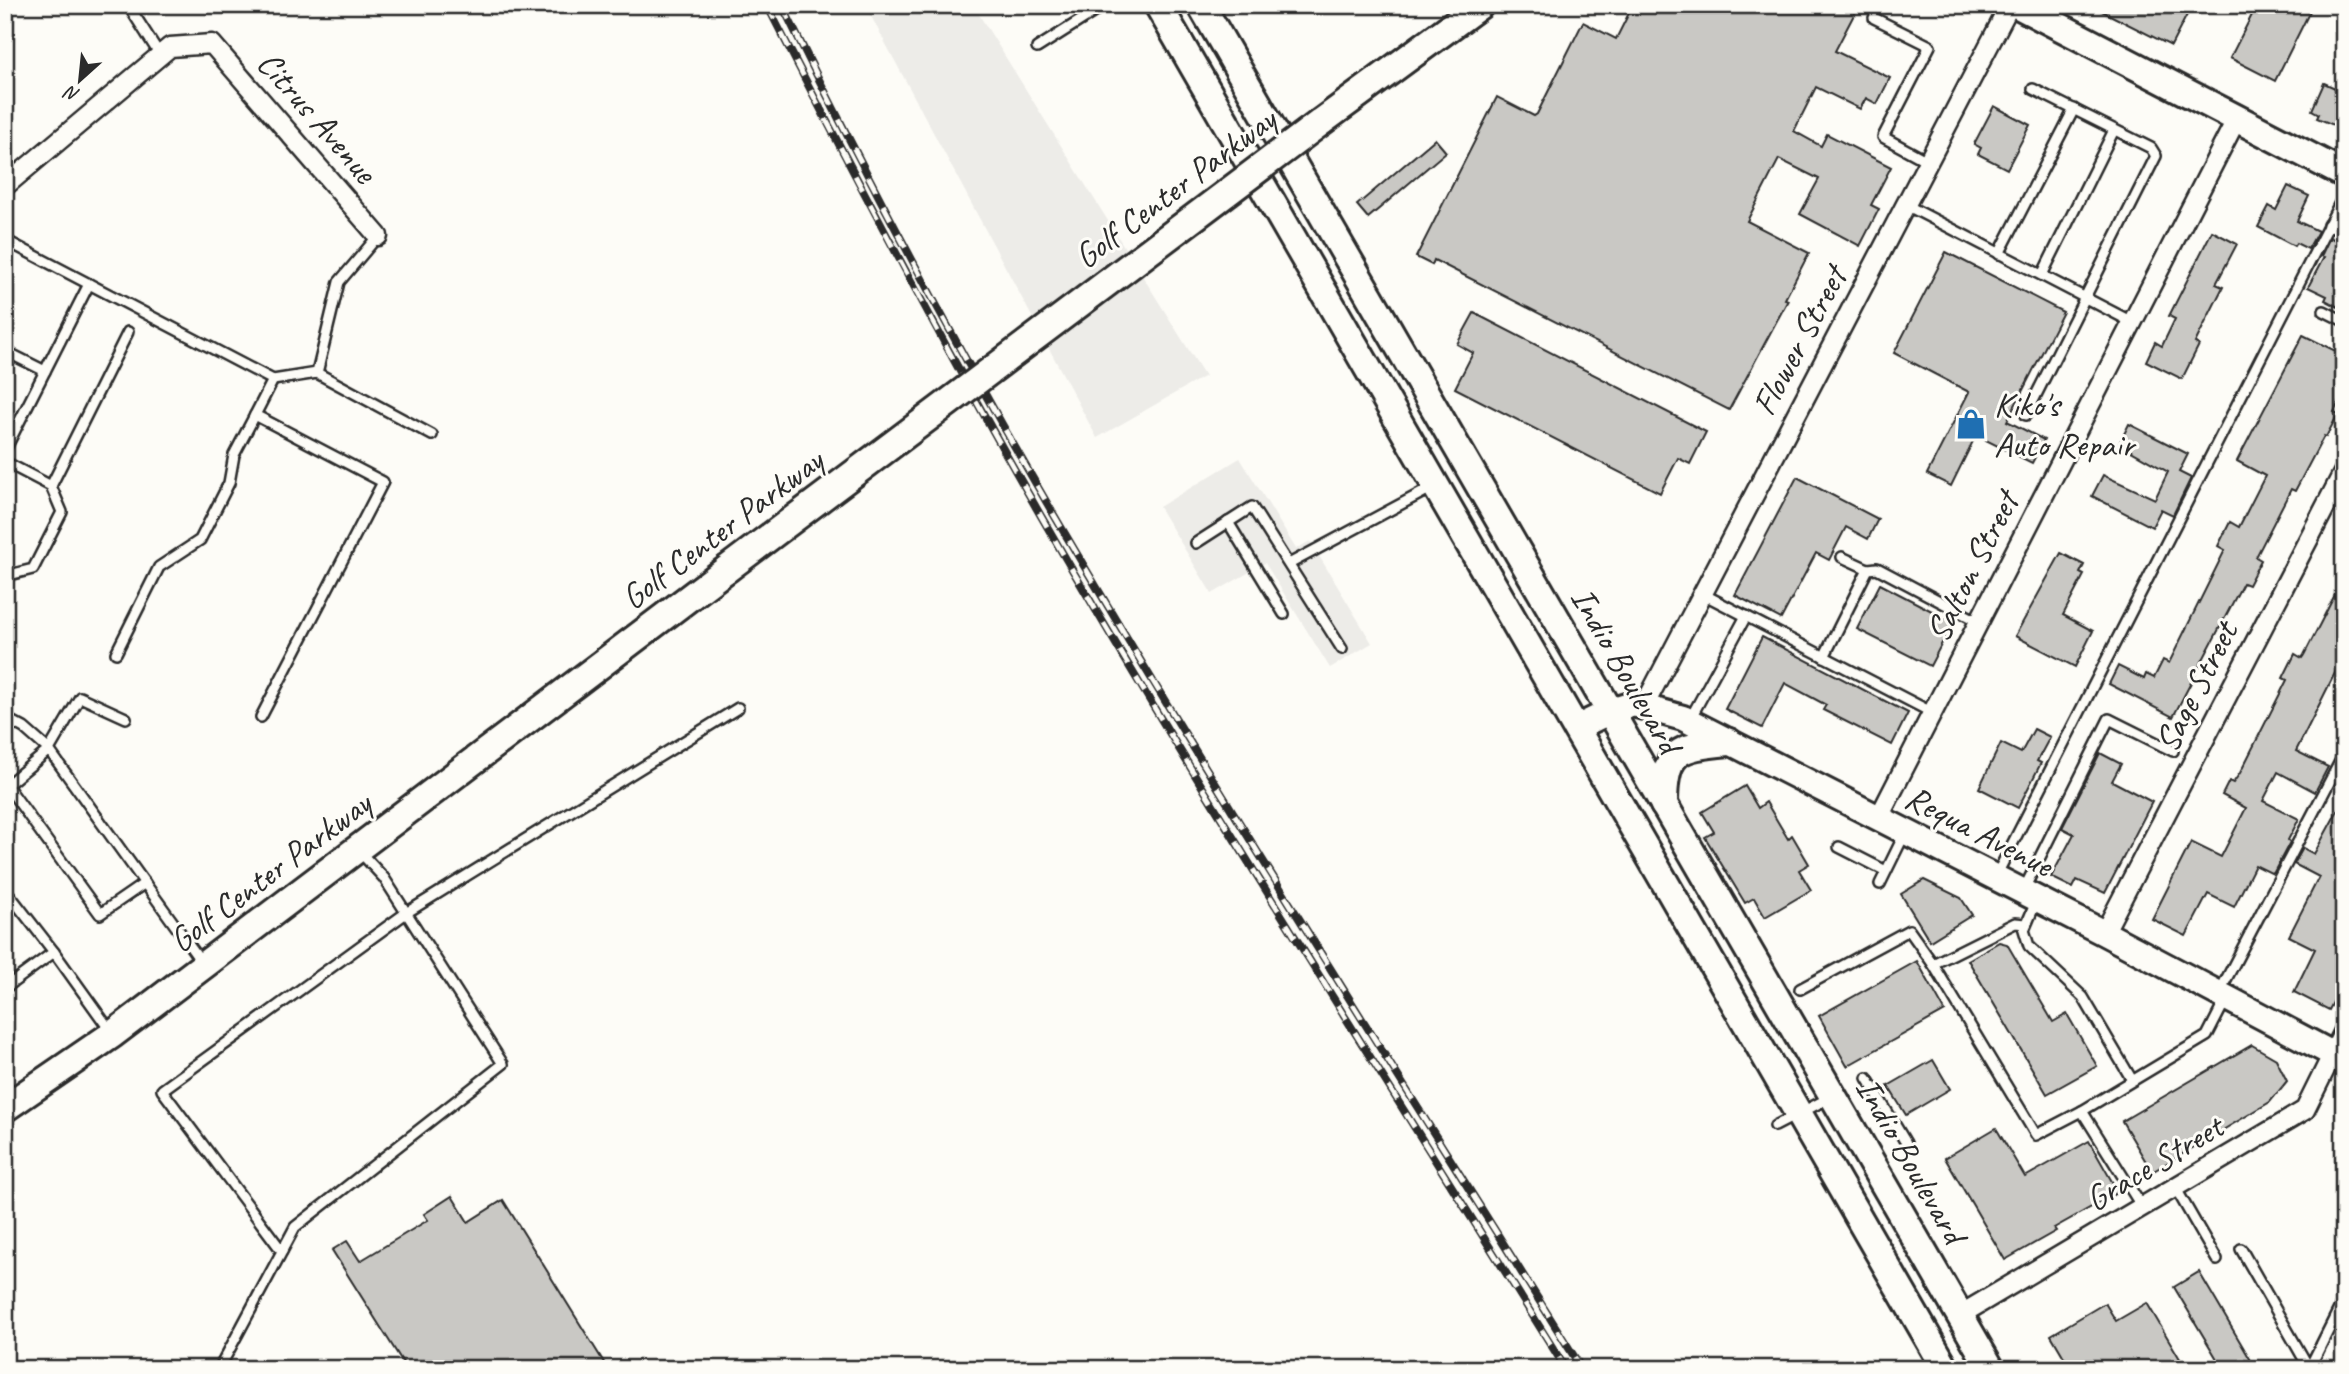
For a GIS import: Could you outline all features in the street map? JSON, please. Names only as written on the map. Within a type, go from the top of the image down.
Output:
[{"type":"main road","name":"Indio Boulevard","points":[[1158,5],[1946,1369]]},
{"type":"main road","name":"Golf Center Parkway","points":[[5,1108],[113,1034],[727,569],[1480,5]]},
{"type":"main road","points":[[2018,5],[2344,174]]},
{"type":"main road","name":"Indio Boulevard","points":[[1206,7],[1483,492],[1991,1369]]},
{"type":"main road","points":[[1376,383],[1394,390],[1410,402],[1440,451],[1483,492]]},
{"type":"main road","points":[[1664,805],[1664,780],[1674,757],[1693,745],[1728,742]]},
{"type":"street","name":"Flower Street","points":[[1644,706],[2010,5]]},
{"type":"street","name":"Citrus Avenue","points":[[5,186],[170,47],[212,44],[378,236]]},
{"type":"street","name":"Salton Street","points":[[1878,819],[2237,118]]},
{"type":"street","name":"Sage Street","points":[[2104,933],[2344,471]]},
{"type":"street","name":"Requa Avenue","points":[[1576,728],[1633,704],[1689,722],[2104,933],[2338,1056]]},
{"type":"street","name":"Grace Street","points":[[1960,1315],[2305,1110],[2338,1056],[2344,1031]]},
{"type":"lane","points":[[128,5],[160,55]]},
{"type":"lane","points":[[1037,48],[1105,5]]},
{"type":"lane","points":[[1874,18],[1930,46],[1883,137],[1929,162]]},
{"type":"lane","points":[[2026,415],[2156,156],[2151,148],[2033,89]]},
{"type":"lane","points":[[2000,254],[2074,109]]},
{"type":"lane","points":[[2042,275],[2114,130]]},
{"type":"lane","points":[[1995,878],[2344,195]]},
{"type":"lane","points":[[1906,205],[2132,322]]},
{"type":"lane","points":[[2328,225],[2344,233]]},
{"type":"lane","points":[[317,373],[340,282],[378,236]]},
{"type":"lane","points":[[5,240],[273,380],[317,373],[432,435]]},
{"type":"lane","points":[[5,450],[89,284]]},
{"type":"lane","points":[[2324,311],[2344,321]]},
{"type":"lane","points":[[51,486],[128,332]]},
{"type":"lane","points":[[5,351],[45,371]]},
{"type":"lane","points":[[116,653],[159,567],[200,540],[229,483],[234,455],[273,380]]},
{"type":"lane","points":[[255,415],[383,482],[261,717]]},
{"type":"lane","points":[[5,462],[51,486],[62,512],[33,569],[5,576]]},
{"type":"lane","points":[[1289,564],[1435,486]]},
{"type":"lane","points":[[1196,542],[1252,507],[1342,649]]},
{"type":"lane","points":[[1228,522],[1284,614]]},
{"type":"lane","points":[[1842,557],[1868,569],[1877,568],[1979,622]]},
{"type":"lane","points":[[1824,656],[1868,569]]},
{"type":"lane","points":[[1703,594],[1933,713]]},
{"type":"lane","points":[[1689,722],[1746,616]]},
{"type":"lane","points":[[126,718],[80,697],[49,750],[7,784],[100,915],[145,883]]},
{"type":"lane","points":[[282,1251],[162,1090],[406,913],[738,708]]},
{"type":"lane","points":[[5,718],[24,728],[49,750],[204,965]]},
{"type":"lane","points":[[2132,1080],[2083,997],[2029,946],[2024,930],[2030,896],[2109,719],[2173,751]]},
{"type":"lane","points":[[1800,989],[1909,930],[1933,964],[2036,1135],[2082,1111],[2207,1036],[2222,996],[2344,754]]},
{"type":"lane","points":[[1880,884],[1905,833]]},
{"type":"lane","points":[[1839,847],[1886,871]]},
{"type":"lane","points":[[219,1369],[295,1227],[503,1064],[384,878],[358,850]]},
{"type":"lane","points":[[5,889],[113,1034]]},
{"type":"lane","points":[[1933,964],[2015,923],[2026,923]]},
{"type":"lane","points":[[5,988],[54,952]]},
{"type":"lane","points":[[1867,1078],[1906,1143]]},
{"type":"lane","points":[[1775,1126],[1833,1096]]},
{"type":"lane","points":[[2082,1111],[2142,1207]]},
{"type":"lane","points":[[2175,1188],[2217,1261]]},
{"type":"lane","points":[[2241,1249],[2309,1368]]},
{"type":"lane","points":[[2309,1368],[2344,1299]]},
{"type":"shaded area","points":[[865,5],[973,5],[1205,376],[1097,438]]},
{"type":"shaded area","points":[[1240,458],[1296,549],[1310,541],[1372,643],[1330,668],[1265,563],[1212,594],[1159,507]]},
{"type":"building","points":[[1633,5],[1859,5],[1835,51],[1890,78],[1877,104],[1866,98],[1860,109],[1816,87],[1794,131],[1821,146],[1827,134],[1891,167],[1871,205],[1879,209],[1860,246],[1800,214],[1819,179],[1779,159],[1747,221],[1809,253],[1785,299],[1788,300],[1729,410],[1434,260],[1432,265],[1416,257],[1497,97],[1534,116],[1537,114],[1583,22],[1616,39]]},
{"type":"building","points":[[2090,5],[2192,5],[2171,46]]},
{"type":"building","points":[[2257,5],[2313,5],[2275,81],[2230,58]]},
{"type":"building","points":[[2324,83],[2344,92],[2344,109],[2336,126],[2317,118],[2319,114],[2312,110]]},
{"type":"building","points":[[1994,106],[2030,125],[2007,169],[1978,154],[1981,148],[1974,144]]},
{"type":"building","points":[[1435,139],[1446,152],[1368,218],[1357,205]]},
{"type":"building","points":[[2288,186],[2309,196],[2297,221],[2318,231],[2308,249],[2296,243],[2294,246],[2258,227],[2269,206],[2276,210]]},
{"type":"building","points":[[2212,231],[2237,244],[2216,284],[2223,287],[2195,343],[2199,345],[2182,379],[2146,361],[2155,342],[2162,346],[2175,319],[2169,316]]},
{"type":"building","points":[[2335,236],[2344,240],[2344,310],[2325,300],[2327,296],[2308,287],[2324,257],[2321,256],[2330,237],[2333,239]]},
{"type":"building","points":[[1946,252],[2063,312],[2007,421],[2044,440],[2032,463],[1976,435],[1951,486],[1927,474],[1969,392],[1894,353]]},
{"type":"building","points":[[1474,313],[1706,432],[1690,464],[1678,458],[1660,493],[1455,388],[1473,353],[1457,344]]},
{"type":"building","points":[[2303,335],[2344,355],[2344,392],[2334,412],[2338,414],[2295,491],[2291,489],[2256,557],[2261,560],[2248,585],[2243,583],[2173,717],[2109,684],[2118,666],[2144,679],[2146,674],[2154,678],[2163,660],[2169,663],[2225,550],[2218,546],[2230,522],[2239,527],[2265,476],[2237,461]]},
{"type":"building","points":[[2129,424],[2188,454],[2179,472],[2191,478],[2173,515],[2161,509],[2152,527],[2092,496],[2103,475],[2155,499],[2168,472],[2119,444]]},
{"type":"building","points":[[1797,477],[1878,519],[1868,539],[1846,527],[1829,560],[1816,553],[1781,619],[1735,595]]},
{"type":"building","points":[[2061,553],[2084,565],[2080,573],[2084,575],[2063,615],[2093,631],[2075,667],[2015,636]]},
{"type":"building","points":[[2344,577],[2344,655],[2296,751],[2328,767],[2315,792],[2278,772],[2263,801],[2299,819],[2273,874],[2255,865],[2234,907],[2208,894],[2186,936],[2152,919],[2191,842],[2221,857],[2246,808],[2222,795],[2229,781],[2233,783],[2240,773],[2287,680],[2283,678],[2295,654],[2302,658],[2304,655]]},
{"type":"building","points":[[1880,584],[1953,622],[1930,666],[1857,629]]},
{"type":"building","points":[[1762,637],[1908,713],[1892,745],[1823,710],[1826,705],[1785,683],[1762,728],[1725,709]]},
{"type":"building","points":[[2034,729],[2050,737],[2037,761],[2041,763],[2018,808],[1979,788],[2001,743],[2021,753]]},
{"type":"building","points":[[2100,753],[2121,764],[2112,781],[2152,802],[2105,893],[2077,880],[2073,888],[2051,877],[2074,834],[2062,828]]},
{"type":"building","points":[[1745,786],[1758,808],[1766,802],[1788,839],[1792,835],[1809,864],[1799,870],[1811,890],[1765,917],[1754,898],[1745,903],[1705,837],[1714,832],[1702,812]]},
{"type":"building","points":[[2344,799],[2344,981],[2329,1010],[2294,992],[2315,949],[2289,936],[2319,877],[2294,864],[2303,848],[2314,854]]},
{"type":"building","points":[[1924,880],[1961,898],[1972,915],[1930,941],[1901,894]]},
{"type":"building","points":[[1999,942],[2007,944],[2053,1022],[2067,1014],[2097,1066],[2047,1094],[1968,960]]},
{"type":"building","points":[[1917,961],[1945,1011],[1847,1066],[1819,1016]]},
{"type":"building","points":[[2252,1045],[2276,1059],[2287,1081],[2270,1102],[2152,1172],[2122,1121]]},
{"type":"building","points":[[1933,1060],[1950,1089],[1906,1115],[1888,1086]]},
{"type":"building","points":[[1996,1128],[2025,1177],[2089,1141],[2118,1192],[2054,1228],[2056,1231],[2005,1260],[1945,1158]]},
{"type":"building","points":[[452,1196],[468,1222],[503,1200],[608,1369],[407,1369],[332,1250],[347,1241],[360,1261],[428,1220],[424,1214]]},
{"type":"building","points":[[2199,1272],[2256,1369],[2223,1369],[2174,1287]]},
{"type":"building","points":[[2105,1303],[2116,1321],[2147,1303],[2186,1369],[2071,1369],[2051,1335]]},
{"type":"railway","points":[[767,5],[935,326],[1104,624],[1234,839],[1566,1369]]},
{"type":"railway","points":[[782,5],[910,257],[1047,503],[1244,830],[1582,1369]]},
{"type":"place","name":"Kiko's Auto Repair","points":[[1971,424]]}]
